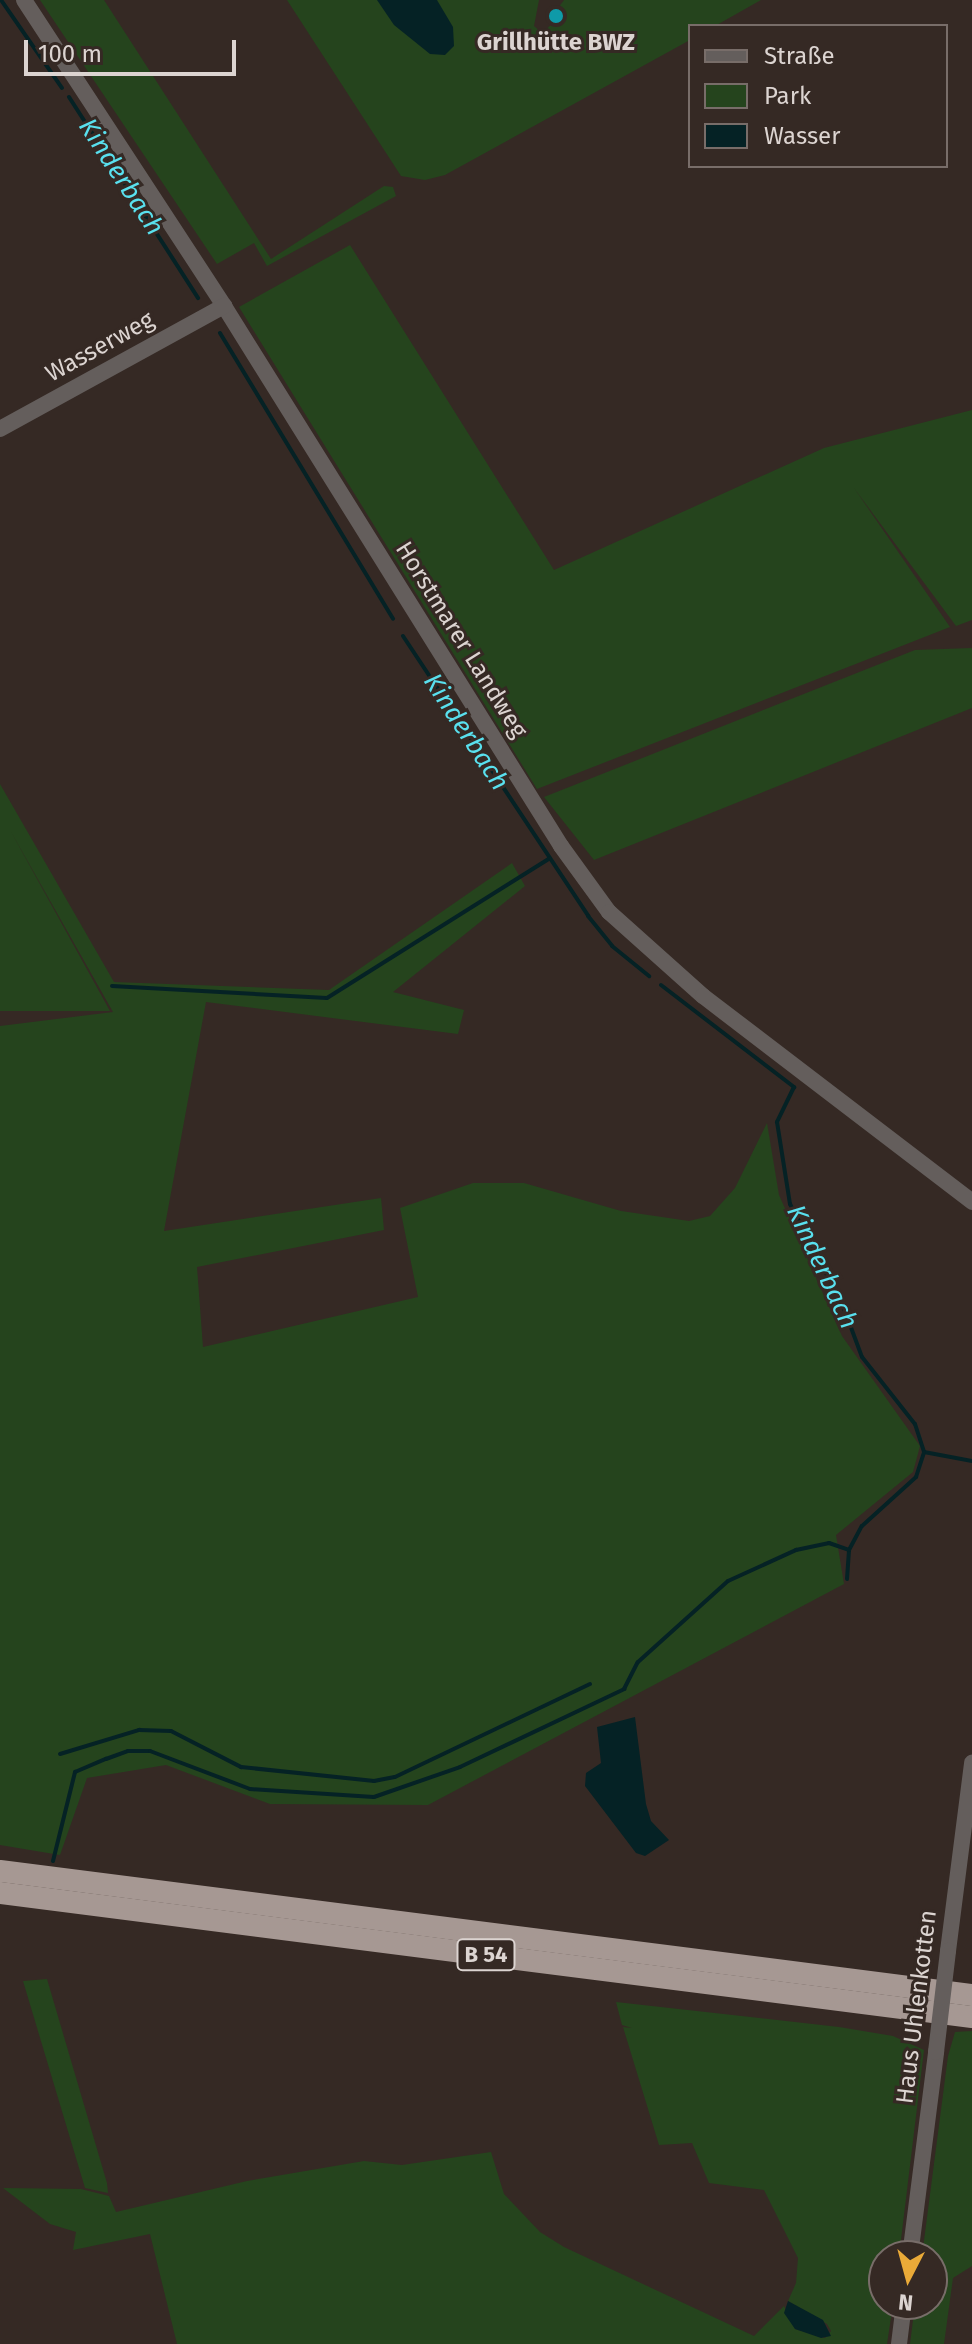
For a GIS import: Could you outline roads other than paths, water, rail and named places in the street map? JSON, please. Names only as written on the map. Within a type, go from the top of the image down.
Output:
[{"type":"highway","name":"B 54","points":[[0,1871],[972,1995]]},
{"type":"highway","name":"B 54","points":[[0,1893],[972,2017]]},
{"type":"street","name":"Horstmarer Landweg","points":[[24,0],[224,306],[561,846],[609,912],[664,965],[972,1202]]},
{"type":"street","name":"Wasserweg","points":[[0,429],[224,306]]},
{"type":"street","name":"Haus Uhlenkotten","points":[[912,2240],[972,1763]]},
{"type":"street","points":[[899,2344],[902,2320]]},
{"type":"water","points":[[377,0],[437,0],[453,27],[454,46],[445,55],[430,54],[394,25]]},
{"type":"water","points":[[635,1717],[646,1804],[651,1821],[669,1840],[645,1856],[636,1853],[585,1786],[586,1773],[601,1763],[597,1727]]},
{"type":"water","points":[[788,2301],[823,2320],[831,2336],[821,2338],[795,2329],[784,2313]]},
{"type":"waterway","name":"Kinderbach","points":[[1,0],[62,88]]},
{"type":"waterway","name":"Kinderbach","points":[[69,97],[198,298]]},
{"type":"waterway","name":"Kinderbach","points":[[220,333],[393,619]]},
{"type":"waterway","name":"Kinderbach","points":[[403,636],[588,916],[612,946],[649,976]]},
{"type":"waterway","points":[[112,986],[327,998],[550,858]]},
{"type":"waterway","name":"Kinderbach","points":[[661,985],[794,1087],[777,1122],[790,1204],[843,1306],[862,1357],[915,1424],[924,1452],[972,1461]]},
{"type":"waterway","points":[[847,1579],[849,1550],[862,1526],[916,1477],[924,1452]]},
{"type":"waterway","points":[[53,1861],[75,1772],[106,1759],[128,1751],[150,1751],[250,1789],[374,1797],[460,1767],[624,1689],[638,1662],[728,1581],[796,1550],[829,1543],[849,1550]]},
{"type":"waterway","points":[[60,1754],[139,1730],[171,1731],[241,1767],[374,1781],[395,1777],[590,1684]]},
{"type":"place","name":"Grillhütte BWZ","points":[[556,16]]}]
